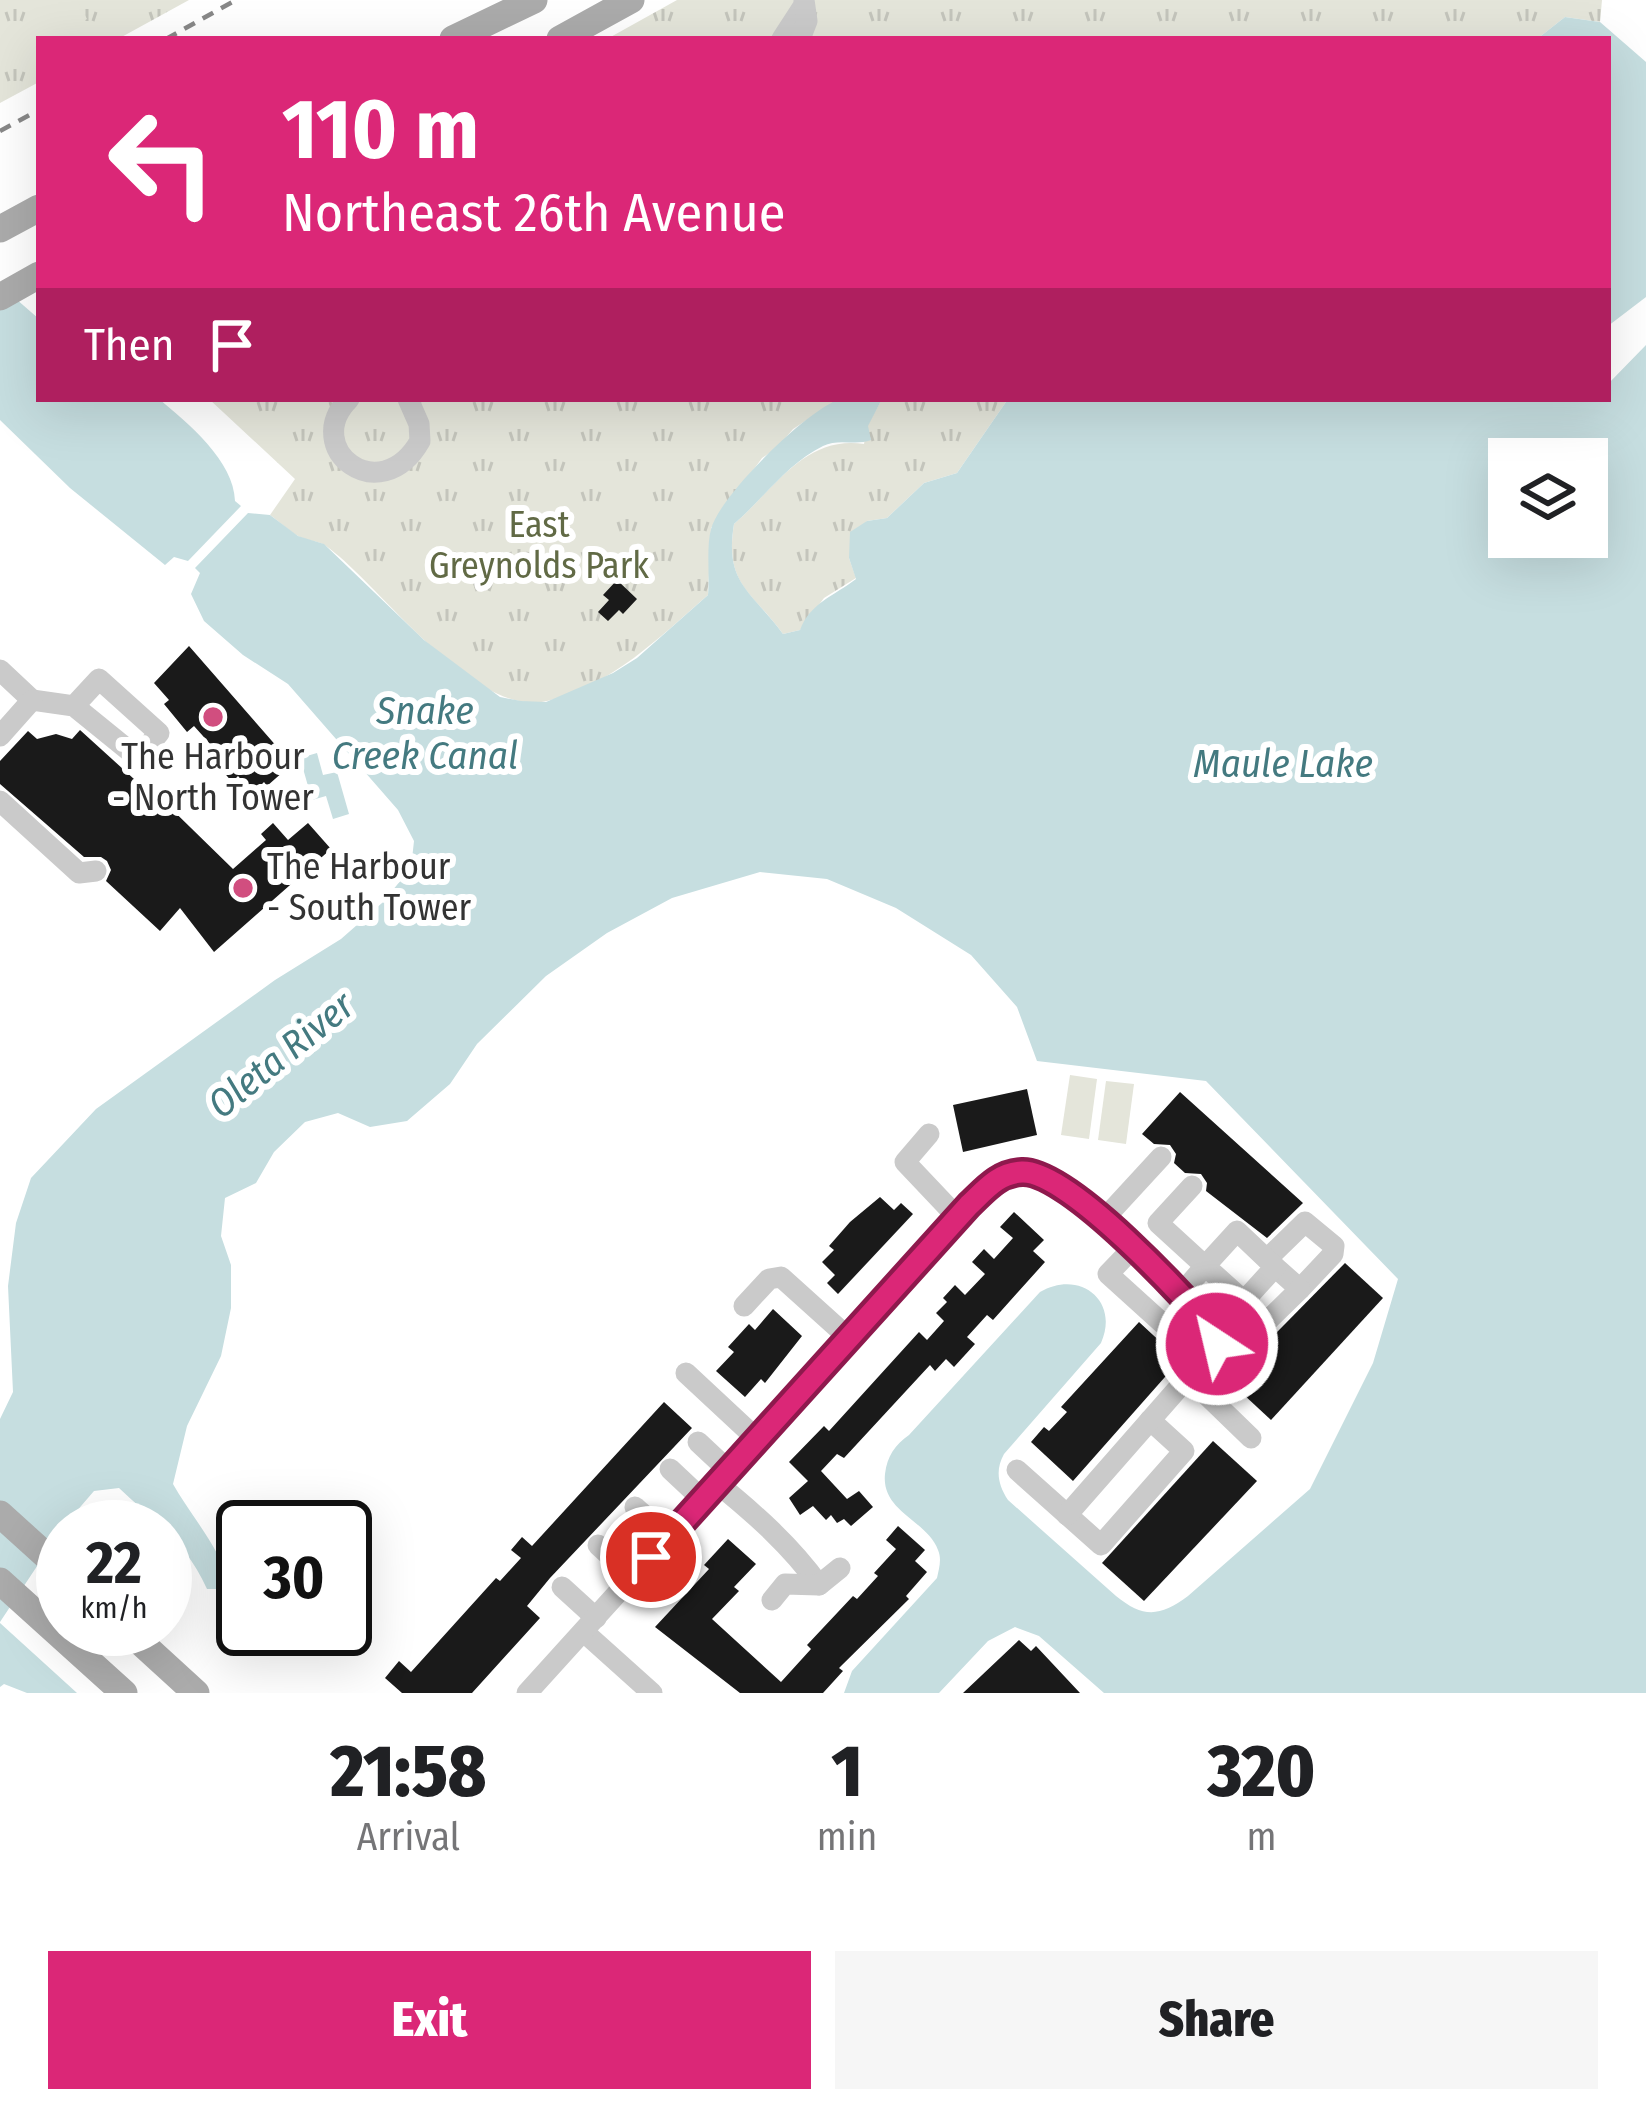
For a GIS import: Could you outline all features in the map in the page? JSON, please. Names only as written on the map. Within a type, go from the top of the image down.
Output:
[{"type":"main road","points":[[459,36],[534,0]]},
{"type":"main road","points":[[565,36],[631,0]]},
{"type":"main road","points":[[0,229],[36,210]]},
{"type":"main road","points":[[0,1514],[36,1546]]},
{"type":"main road","points":[[10,1591],[124,1693]]},
{"type":"main road","points":[[156,1656],[196,1693]]},
{"type":"street","points":[[784,36],[804,3]]},
{"type":"street","points":[[801,36],[807,22],[804,3]]},
{"type":"street","points":[[347,402],[334,423],[335,444],[354,468],[372,473],[400,466],[420,442],[419,424],[409,402]]},
{"type":"street","points":[[4,682],[32,700],[74,706],[138,758],[159,733],[99,679],[74,706]]},
{"type":"street","points":[[0,736],[32,700]]},
{"type":"street","points":[[0,801],[79,873],[96,872]]},
{"type":"street","points":[[929,1134],[905,1162],[958,1218]]},
{"type":"street","points":[[1103,1220],[1161,1157]]},
{"type":"street","points":[[527,1693],[994,1180],[1025,1171],[1046,1176],[1133,1248],[1181,1294],[1218,1340],[1245,1342],[1333,1254],[1334,1246],[1319,1231],[1305,1222],[1300,1224],[1244,1301],[1158,1223],[1192,1186]]},
{"type":"street","points":[[1181,1294],[1237,1231],[1300,1289]]},
{"type":"street","points":[[1133,1248],[1108,1274],[1251,1438]]},
{"type":"street","points":[[744,1306],[769,1280],[782,1277],[850,1340]]},
{"type":"street","points":[[1067,1515],[1218,1340]]},
{"type":"street","points":[[686,1372],[758,1440]]},
{"type":"street","points":[[1017,1470],[1101,1545],[1184,1451],[1150,1420]]},
{"type":"street","points":[[698,1442],[717,1485]]},
{"type":"street","points":[[670,1469],[717,1485],[752,1511],[819,1585]]},
{"type":"street","points":[[635,1507],[669,1537]]},
{"type":"street","points":[[598,1545],[633,1577]]},
{"type":"street","points":[[772,1600],[785,1584],[819,1585],[839,1568]]},
{"type":"street","points":[[562,1587],[652,1693]]},
{"type":"street","points":[[159,1659],[211,1693]]},
{"type":"green space","points":[[0,0],[189,0],[123,36],[36,36],[36,84],[0,103]]},
{"type":"green space","points":[[64,0],[77,0],[87,19],[56,36],[36,36],[35,48],[22,23]]},
{"type":"green space","points":[[677,0],[1602,0],[1600,22],[1565,17],[1541,36],[612,36]]},
{"type":"green space","name":"East Greynolds Park","points":[[212,402],[834,402],[793,429],[762,458],[711,528],[708,595],[613,672],[547,701],[518,701],[459,670],[326,546],[300,537],[270,515],[295,479]]},
{"type":"green space","name":"East Greynolds Park","points":[[880,402],[1006,402],[957,473],[924,483],[887,518],[867,521],[849,558],[856,578],[824,598],[800,630],[783,634],[737,574],[734,524],[807,456],[843,443],[864,444],[867,426]]},
{"type":"green space","points":[[1070,1075],[1097,1079],[1089,1139],[1061,1135]]},
{"type":"green space","points":[[1106,1081],[1134,1084],[1126,1144],[1098,1140]]},
{"type":"water","points":[[1565,17],[1600,22],[1646,62],[1646,297],[1611,324],[1611,36],[1541,36]]},
{"type":"water","points":[[0,285],[36,316],[36,402],[162,402],[218,457],[241,506],[188,561],[174,557],[165,565],[70,488],[0,420]]},
{"type":"water","name":"Maule Lake","points":[[1646,345],[1646,1693],[1104,1693],[1039,1636],[1015,1627],[988,1641],[939,1693],[844,1693],[852,1671],[937,1578],[939,1568],[939,1553],[932,1540],[890,1498],[885,1474],[890,1456],[1040,1292],[1069,1284],[1092,1293],[1105,1314],[1105,1328],[1101,1343],[1004,1454],[999,1472],[1002,1489],[1008,1500],[1116,1596],[1152,1612],[1188,1596],[1310,1489],[1373,1363],[1398,1279],[1206,1081],[1037,1061],[1017,1007],[971,955],[896,908],[827,879],[760,872],[672,898],[607,933],[546,976],[477,1044],[450,1084],[407,1121],[370,1127],[338,1113],[305,1122],[274,1152],[256,1183],[225,1198],[221,1236],[231,1265],[231,1308],[221,1356],[187,1426],[173,1484],[183,1500],[132,1500],[119,1488],[94,1491],[86,1500],[36,1500],[36,1568],[0,1622],[0,1419],[13,1392],[8,1286],[16,1223],[31,1178],[96,1109],[275,980],[341,939],[382,903],[411,868],[414,841],[398,810],[288,684],[243,655],[204,621],[191,594],[200,573],[195,568],[248,513],[270,515],[298,536],[324,544],[424,640],[500,697],[546,702],[637,658],[708,595],[710,536],[718,514],[764,458],[821,409],[833,402],[880,402],[868,426],[871,440],[829,444],[810,453],[734,524],[737,574],[783,634],[800,630],[816,606],[856,579],[849,558],[850,532],[867,521],[887,518],[924,483],[957,473],[1006,402],[1611,402],[1611,381]]},
{"type":"water","points":[[317,753],[323,775],[337,772],[349,814],[333,819],[326,796],[312,800],[300,758]]},
{"type":"water","name":"Maule Lake","points":[[192,1514],[216,1553],[216,1589],[207,1589],[192,1563]]},
{"type":"water","points":[[0,1623],[77,1693],[27,1693],[4,1684],[0,1687]]},
{"type":"building","points":[[617,580],[637,599],[608,621],[598,612],[609,600],[603,595]]},
{"type":"building","name":"The Harbour - North Tower","points":[[189,646],[292,764],[253,793],[238,776],[232,782],[222,770],[228,764],[194,726],[187,732],[154,683]]},
{"type":"building","points":[[80,730],[145,789],[148,786],[233,869],[266,840],[261,834],[273,823],[288,840],[308,823],[331,849],[214,952],[180,908],[160,931],[106,881],[111,870],[107,861],[84,857],[0,784],[0,761],[28,731],[37,739],[56,734],[72,739]]},
{"type":"building","points":[[1027,1089],[1037,1135],[963,1152],[953,1105]]},
{"type":"building","points":[[1180,1092],[1303,1203],[1267,1238],[1206,1191],[1201,1174],[1185,1173],[1174,1163],[1176,1154],[1170,1145],[1154,1144],[1142,1134]]},
{"type":"building","points":[[880,1197],[894,1210],[901,1203],[913,1214],[838,1294],[827,1283],[835,1275],[822,1262],[850,1222]]},
{"type":"building","points":[[1014,1212],[1044,1240],[1033,1251],[1045,1262],[993,1320],[987,1315],[967,1337],[975,1344],[954,1367],[946,1359],[935,1371],[930,1365],[844,1458],[837,1454],[821,1471],[847,1499],[859,1491],[873,1507],[851,1526],[844,1519],[837,1523],[831,1515],[826,1520],[813,1506],[800,1515],[789,1498],[808,1481],[789,1462],[824,1426],[829,1431],[919,1332],[927,1340],[944,1321],[936,1313],[947,1302],[943,1298],[955,1285],[965,1295],[985,1274],[972,1262],[984,1249],[994,1259],[1013,1238],[1000,1227]]},
{"type":"building","points":[[1345,1263],[1383,1298],[1271,1420],[1229,1381]]},
{"type":"building","points":[[773,1309],[802,1336],[765,1383],[761,1379],[745,1397],[716,1371],[734,1352],[728,1347],[749,1324],[755,1330]]},
{"type":"building","points":[[1139,1322],[1180,1360],[1073,1481],[1031,1442],[1067,1412],[1061,1407]]},
{"type":"building","points":[[664,1402],[692,1428],[550,1578],[527,1606],[540,1618],[472,1693],[402,1693],[385,1678],[399,1661],[411,1672],[496,1578],[500,1581],[521,1558],[511,1550],[522,1537],[532,1546]]},
{"type":"building","points":[[1213,1441],[1257,1481],[1144,1601],[1102,1563]]},
{"type":"building","points":[[898,1526],[925,1550],[915,1561],[927,1572],[906,1596],[909,1599],[839,1668],[843,1671],[823,1693],[740,1693],[655,1627],[709,1569],[704,1565],[728,1539],[756,1564],[712,1619],[781,1682],[811,1649],[807,1645],[878,1576],[874,1573],[896,1549],[886,1540]]},
{"type":"building","points":[[1019,1640],[1031,1651],[1036,1646],[1080,1693],[963,1693]]},
{"type":"railway","points":[[171,36],[236,0]]},
{"type":"railway","points":[[0,131],[36,112]]},
{"type":"place","name":"The Harbour - North Tower","points":[[213,717]]},
{"type":"place","name":"The Harbour - South Tower","points":[[243,888]]},
{"type":"route","points":[[651,1557],[969,1205],[994,1180],[1008,1174],[1025,1171],[1046,1176],[1103,1220],[1187,1300],[1219,1337],[1217,1344]]},
{"type":"water label","name":"Snake Creek Canal","points":[[425,734]]},
{"type":"water label","name":"Oleta River","points":[[281,1055]]}]
